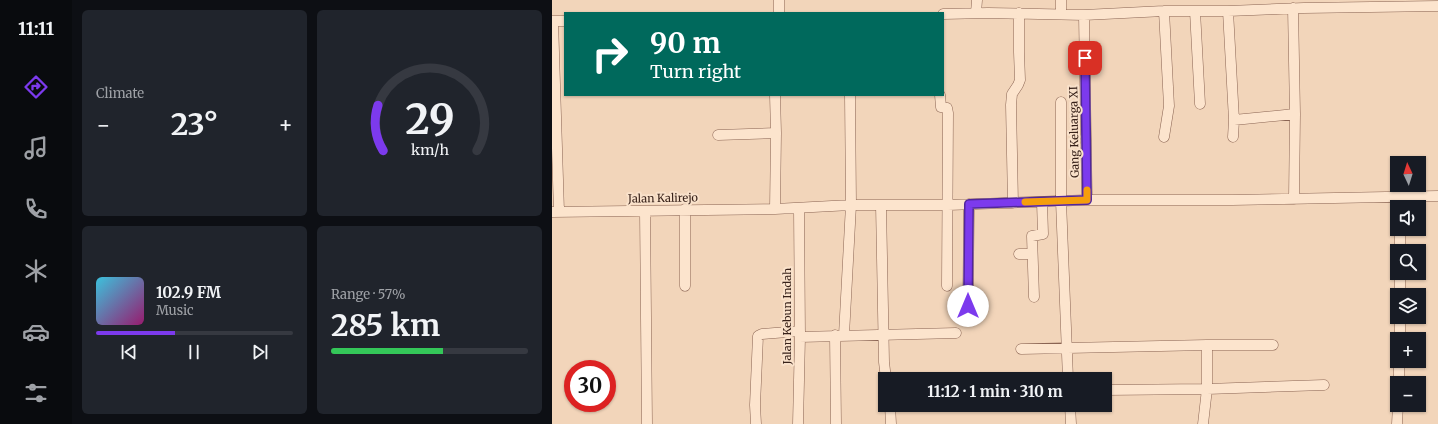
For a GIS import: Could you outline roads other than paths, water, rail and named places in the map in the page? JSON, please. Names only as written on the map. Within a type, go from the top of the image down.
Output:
[{"type":"street","points":[[778,12],[779,0]]},
{"type":"street","points":[[976,13],[977,0]]},
{"type":"street","points":[[1061,0],[1061,14]]},
{"type":"street","points":[[944,14],[1019,13],[1084,15],[1164,11],[1228,11],[1293,8],[1304,4],[1438,6]]},
{"type":"street","points":[[1293,8],[1295,114],[1294,199]]},
{"type":"street","points":[[1164,11],[1169,106],[1164,137]]},
{"type":"street","points":[[1195,11],[1200,104]]},
{"type":"street","points":[[1228,11],[1234,120],[1233,137]]},
{"type":"street","points":[[1013,203],[1012,94],[1020,80],[1019,13]]},
{"type":"street","name":"Gang Keluarga XI","points":[[1084,15],[1087,200]]},
{"type":"street","points":[[555,212],[552,22],[564,21]]},
{"type":"street","points":[[775,96],[775,209]]},
{"type":"street","points":[[836,424],[840,335],[851,205],[850,96]]},
{"type":"street","points":[[940,96],[940,107],[947,108],[948,113],[947,286]]},
{"type":"street","points":[[1061,102],[1061,202],[1068,372]]},
{"type":"street","points":[[1234,120],[1295,114]]},
{"type":"street","points":[[718,135],[776,132]]},
{"type":"street","name":"Jalan Kalirejo","points":[[1413,200],[1438,196]]},
{"type":"street","name":"Jalan Kalirejo","points":[[555,212],[775,209],[851,205],[948,205],[1087,200],[1294,199],[1390,202]]},
{"type":"street","points":[[1034,296],[1032,236],[1043,234],[1042,202]]},
{"type":"street","points":[[968,306],[969,204]]},
{"type":"street","points":[[881,205],[885,372]]},
{"type":"street","name":"Jalan Kebun Indah","points":[[798,424],[800,334],[799,208]]},
{"type":"street","points":[[685,210],[685,286]]},
{"type":"street","points":[[646,211],[647,424]]},
{"type":"street","points":[[1019,254],[1032,254]]},
{"type":"street","points":[[756,424],[755,405],[758,336],[762,334],[840,335],[956,333]]},
{"type":"street","points":[[1203,424],[1207,389],[1208,345]]},
{"type":"street","points":[[1021,349],[1068,347],[1273,345]]},
{"type":"street","points":[[1112,390],[1207,389],[1324,385]]},
{"type":"street","points":[[890,412],[891,424]]},
{"type":"street","points":[[1070,412],[1071,424]]},
{"type":"street","points":[[1397,424],[1398,412]]}]
